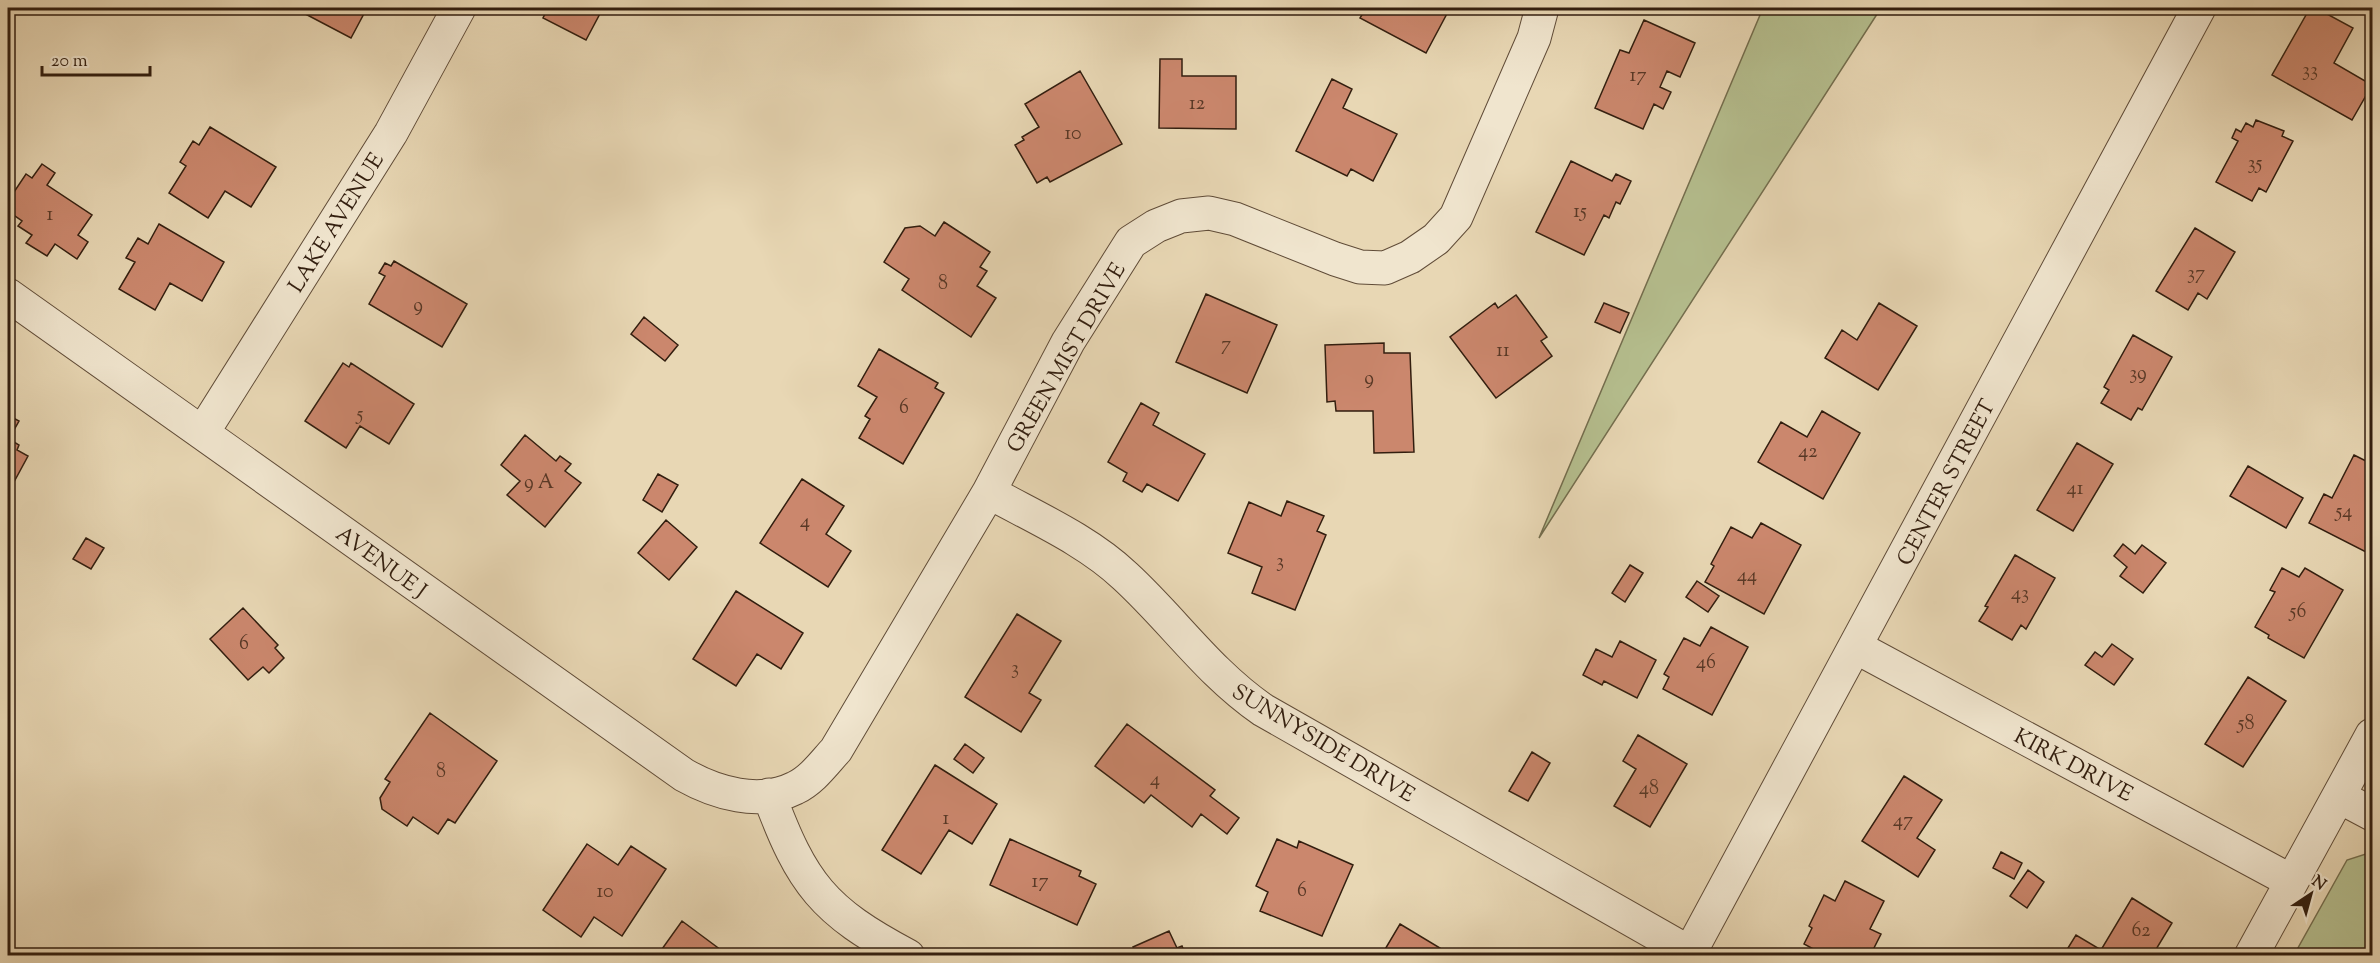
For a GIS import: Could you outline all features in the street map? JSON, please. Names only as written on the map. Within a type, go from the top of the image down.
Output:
[{"type":"street","name":"LAKE AVENUE","points":[[203,432],[391,133],[459,8]]},
{"type":"street","name":"GREEN MIST DRIVE","points":[[769,795],[795,789],[813,776],[836,750],[989,492],[1068,342],[1112,269],[1131,243],[1156,226],[1181,216],[1209,213],[1235,219],[1360,267],[1385,268],[1410,257],[1436,239],[1456,217],[1534,38],[1542,8]]},
{"type":"street","name":"CENTER STREET","points":[[1689,954],[2199,8]]},
{"type":"street","name":"AVENUE J","points":[[8,295],[203,432],[611,726],[684,775],[718,791],[738,796],[769,795]]},
{"type":"street","name":"SUNNYSIDE DRIVE","points":[[989,492],[1102,556],[1126,576],[1232,688],[1263,710],[1689,954]]},
{"type":"street","name":"KIRK DRIVE","points":[[1856,647],[2291,880]]},
{"type":"street","points":[[2251,956],[2373,735]]},
{"type":"street","points":[[769,795],[784,835],[807,879],[828,903],[863,932],[908,956]]},
{"type":"street","points":[[2340,797],[2373,814]]},
{"type":"green space","points":[[1763,8],[1881,8],[1539,538]]},
{"type":"green space","points":[[2372,852],[2372,955],[2294,955],[2347,860]]},
{"type":"building","points":[[294,8],[367,8],[351,38]]},
{"type":"building","points":[[548,8],[603,8],[586,40],[543,18]]},
{"type":"building","points":[[1352,8],[1450,8],[1426,53],[1360,18],[1363,13]]},
{"type":"building","points":[[2310,8],[2316,8],[2353,28],[2334,63],[2372,85],[2352,120],[2272,75]]},
{"type":"building","points":[[1644,20],[1695,43],[1680,77],[1667,71],[1660,87],[1671,92],[1663,109],[1654,104],[1643,129],[1595,108],[1620,50],[1629,53]]},
{"type":"building","points":[[1160,59],[1182,59],[1182,76],[1236,76],[1236,129],[1159,128]]},
{"type":"building","points":[[1080,71],[1122,144],[1050,182],[1047,177],[1037,183],[1015,145],[1024,140],[1022,137],[1039,127],[1025,104]]},
{"type":"building","points":[[1332,79],[1352,89],[1343,108],[1397,134],[1373,181],[1351,169],[1347,176],[1296,151]]},
{"type":"building","points":[[2256,120],[2284,131],[2282,136],[2293,141],[2266,192],[2259,188],[2252,201],[2216,182],[2238,141],[2232,138],[2236,129],[2241,132],[2246,123],[2253,127]]},
{"type":"building","points":[[210,127],[276,167],[251,207],[225,191],[208,218],[169,193],[186,166],[180,162],[193,141],[199,145]]},
{"type":"building","points":[[1571,161],[1612,181],[1616,174],[1631,181],[1620,204],[1616,202],[1609,218],[1604,215],[1584,255],[1536,232]]},
{"type":"building","points":[[42,164],[55,173],[47,185],[92,215],[78,235],[88,242],[77,259],[55,244],[47,256],[26,243],[32,235],[18,226],[22,221],[8,211],[8,201],[26,174],[32,178]]},
{"type":"building","points":[[944,222],[990,252],[980,267],[987,271],[977,286],[996,298],[971,337],[902,290],[909,279],[884,262],[905,228],[920,226],[935,236]]},
{"type":"building","points":[[159,224],[224,262],[202,301],[170,283],[155,310],[119,289],[135,262],[126,258],[138,238],[148,244]]},
{"type":"building","points":[[2195,228],[2235,252],[2207,299],[2198,293],[2188,310],[2156,291]]},
{"type":"building","points":[[394,261],[467,304],[442,347],[369,304],[385,276],[379,273],[385,263],[391,266]]},
{"type":"building","points":[[1206,294],[1277,325],[1247,393],[1176,362]]},
{"type":"building","points":[[1516,295],[1547,337],[1541,341],[1552,356],[1496,398],[1450,337],[1495,303],[1498,308]]},
{"type":"building","points":[[1604,303],[1629,313],[1620,333],[1595,322]]},
{"type":"building","points":[[1879,303],[1917,326],[1878,390],[1825,358],[1842,330],[1857,340]]},
{"type":"building","points":[[644,317],[678,345],[665,361],[631,334]]},
{"type":"building","points":[[2133,335],[2172,357],[2142,410],[2138,408],[2131,420],[2101,403],[2109,390],[2104,387]]},
{"type":"building","points":[[1384,343],[1384,353],[1410,353],[1414,452],[1374,453],[1373,411],[1336,411],[1335,401],[1327,402],[1325,345]]},
{"type":"building","points":[[879,349],[938,383],[935,388],[944,393],[903,464],[859,438],[870,419],[865,416],[877,397],[858,386]]},
{"type":"building","points":[[343,363],[349,367],[351,363],[414,404],[389,444],[360,426],[346,448],[305,421]]},
{"type":"building","points":[[1141,403],[1159,413],[1153,425],[1205,454],[1178,501],[1147,484],[1142,492],[1123,481],[1127,473],[1108,462]]},
{"type":"building","points":[[1822,411],[1860,433],[1823,499],[1758,462],[1781,422],[1807,437]]},
{"type":"building","points":[[8,415],[19,421],[9,439],[19,445],[17,450],[28,456],[8,493]]},
{"type":"building","points":[[525,435],[556,461],[560,456],[571,464],[565,471],[581,483],[545,527],[507,495],[520,481],[501,465]]},
{"type":"building","points":[[2077,443],[2113,464],[2073,531],[2037,510]]},
{"type":"building","points":[[2354,455],[2372,464],[2372,539],[2366,552],[2309,523],[2324,494],[2332,498]]},
{"type":"building","points":[[2248,466],[2303,498],[2286,528],[2230,496]]},
{"type":"building","points":[[658,474],[678,485],[662,512],[643,500]]},
{"type":"building","points":[[802,479],[844,506],[826,534],[851,551],[828,587],[760,543]]},
{"type":"building","points":[[1287,501],[1324,516],[1317,531],[1326,535],[1295,610],[1252,593],[1262,567],[1228,553],[1249,502],[1281,516]]},
{"type":"building","points":[[666,520],[697,547],[669,580],[638,553]]},
{"type":"building","points":[[1761,523],[1801,545],[1764,614],[1705,582],[1714,566],[1711,564],[1731,527],[1752,538]]},
{"type":"building","points":[[86,538],[104,548],[91,569],[73,559]]},
{"type":"building","points":[[2123,544],[2135,554],[2142,545],[2166,563],[2143,593],[2120,576],[2127,567],[2114,556]]},
{"type":"building","points":[[2015,555],[2055,578],[2026,629],[2021,625],[2012,640],[1979,621],[1988,607],[1985,606]]},
{"type":"building","points":[[1630,565],[1643,573],[1625,602],[1612,593]]},
{"type":"building","points":[[2282,568],[2299,577],[2305,568],[2343,590],[2304,658],[2268,638],[2269,635],[2255,627],[2275,592],[2270,590]]},
{"type":"building","points":[[1697,581],[1719,596],[1708,612],[1686,597]]},
{"type":"building","points":[[736,591],[803,633],[781,669],[757,654],[736,686],[693,659]]},
{"type":"building","points":[[243,608],[278,645],[275,648],[284,658],[269,673],[263,667],[248,680],[210,639]]},
{"type":"building","points":[[1017,614],[1061,641],[1029,693],[1041,700],[1021,732],[965,697]]},
{"type":"building","points":[[1711,627],[1748,647],[1712,715],[1663,689],[1669,677],[1664,674],[1684,638],[1700,646]]},
{"type":"building","points":[[1620,641],[1656,660],[1637,698],[1604,681],[1602,685],[1583,675],[1596,649],[1612,657]]},
{"type":"building","points":[[2112,644],[2133,659],[2114,685],[2085,665],[2095,652],[2102,657]]},
{"type":"building","points":[[2248,677],[2286,701],[2243,767],[2205,744]]},
{"type":"building","points":[[430,713],[497,761],[455,823],[448,819],[438,834],[413,817],[407,826],[382,809],[380,798],[390,782],[385,779]]},
{"type":"building","points":[[1127,724],[1215,790],[1210,796],[1239,818],[1227,834],[1201,814],[1192,827],[1151,795],[1144,803],[1095,766]]},
{"type":"building","points":[[1638,735],[1687,764],[1650,827],[1614,806],[1636,769],[1623,761]]},
{"type":"building","points":[[965,744],[984,758],[973,773],[954,759]]},
{"type":"building","points":[[1532,752],[1550,763],[1528,801],[1509,791]]},
{"type":"building","points":[[935,765],[997,804],[972,844],[949,830],[921,874],[882,850]]},
{"type":"building","points":[[1904,776],[1942,800],[1917,838],[1935,850],[1918,877],[1862,841]]},
{"type":"building","points":[[1010,839],[1081,871],[1079,876],[1096,884],[1077,925],[990,885]]},
{"type":"building","points":[[1277,839],[1297,848],[1299,841],[1353,865],[1322,936],[1260,911],[1268,892],[1256,886]]},
{"type":"building","points":[[587,844],[618,865],[631,846],[666,869],[622,936],[594,917],[581,937],[543,910]]},
{"type":"building","points":[[2001,852],[2022,863],[2014,879],[1993,868]]},
{"type":"building","points":[[2028,870],[2044,882],[2027,908],[2010,896]]},
{"type":"building","points":[[1845,881],[1884,901],[1870,929],[1881,934],[1873,950],[1884,956],[1826,956],[1804,944],[1812,928],[1809,926],[1824,895],[1835,901]]},
{"type":"building","points":[[2132,898],[2172,923],[2152,956],[2063,956],[2076,935],[2101,950]]},
{"type":"building","points":[[682,921],[729,956],[657,956]]},
{"type":"building","points":[[1400,924],[1440,948],[1436,956],[1381,956]]},
{"type":"building","points":[[1169,931],[1177,948],[1182,946],[1186,956],[1137,956],[1133,947]]}]
